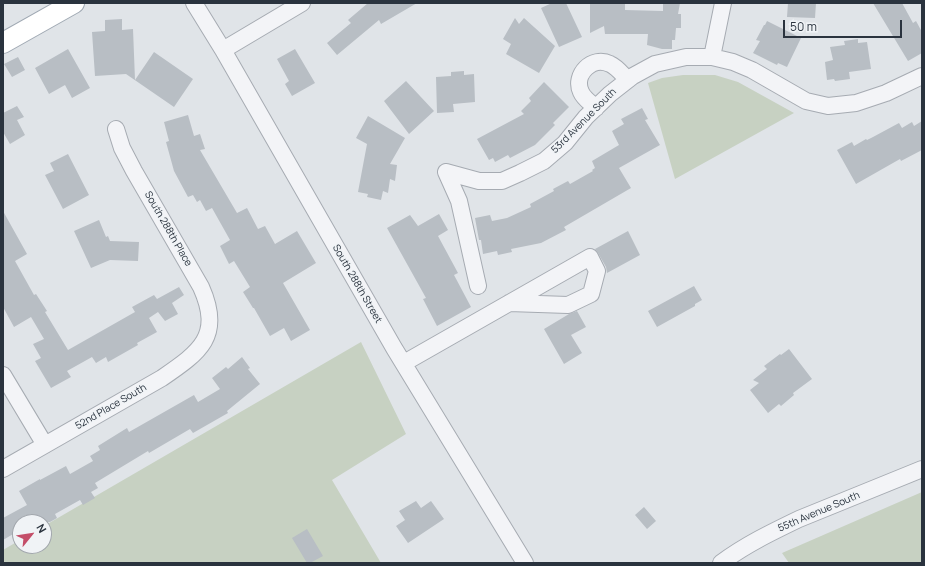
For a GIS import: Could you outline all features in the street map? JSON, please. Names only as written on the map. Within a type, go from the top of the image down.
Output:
[{"type":"main road","points":[[3,43],[71,4]]},
{"type":"street","name":"South 288th Street","points":[[194,3],[404,363],[525,563]]},
{"type":"street","points":[[222,50],[302,3]]},
{"type":"street","points":[[712,57],[723,3]]},
{"type":"street","name":"53rd Avenue South","points":[[478,286],[459,201],[446,172],[479,181],[502,181],[544,161],[565,143],[586,117],[610,94],[633,76],[655,64],[686,57],[712,57],[733,62],[752,70],[806,101],[828,106],[856,103],[886,93],[922,76]]},
{"type":"street","points":[[596,108],[581,92],[579,83],[585,68],[592,63],[600,61],[609,63],[616,67],[628,80]]},
{"type":"street","name":"South 288th Place","points":[[116,129],[128,161],[203,292],[210,314],[208,332]]},
{"type":"street","points":[[404,363],[509,303],[590,257],[597,271],[591,294],[568,305],[509,303]]},
{"type":"street","name":"52nd Place South","points":[[3,469],[45,446],[175,369],[185,362],[204,342],[208,332]]},
{"type":"street","points":[[3,375],[45,446]]},
{"type":"street","name":"55th Avenue South","points":[[720,563],[761,538],[786,525],[922,469]]},
{"type":"green space","points":[[683,75],[715,75],[738,82],[794,113],[675,179],[648,83],[662,78]]},
{"type":"green space","points":[[361,342],[406,434],[332,480],[381,563],[3,563],[3,550],[12,545],[12,554],[52,554],[52,521]]},
{"type":"green space","points":[[922,492],[922,563],[789,563],[782,553]]},
{"type":"building","points":[[368,3],[417,3],[381,24],[379,20],[337,55],[327,43],[351,23],[348,20]]},
{"type":"building","points":[[552,3],[566,3],[582,37],[559,47],[541,8]]},
{"type":"building","points":[[590,3],[625,3],[625,10],[663,11],[663,3],[680,3],[678,14],[681,14],[681,28],[676,28],[675,40],[672,40],[672,49],[662,49],[647,45],[648,34],[605,34],[604,26],[590,33]]},
{"type":"building","points":[[788,3],[816,3],[815,18],[787,17]]},
{"type":"building","points":[[873,3],[902,3],[913,23],[916,21],[922,32],[922,53],[908,61]]},
{"type":"building","points":[[515,18],[519,24],[524,18],[555,46],[539,73],[506,54],[511,44],[503,39]]},
{"type":"building","points":[[122,19],[122,30],[133,29],[135,80],[154,52],[193,79],[174,107],[126,74],[95,76],[92,32],[105,31],[105,20]]},
{"type":"building","points":[[767,21],[801,38],[787,67],[778,63],[777,65],[753,53],[760,41],[756,40]]},
{"type":"building","points":[[858,39],[858,43],[867,42],[871,69],[849,72],[850,79],[835,81],[834,79],[827,80],[825,62],[833,60],[830,47],[845,45],[844,41]]},
{"type":"building","points":[[68,49],[90,88],[72,98],[65,85],[49,94],[35,68]]},
{"type":"building","points":[[295,49],[315,83],[292,96],[285,84],[289,81],[277,59]]},
{"type":"building","points":[[18,57],[25,70],[12,77],[4,64]]},
{"type":"building","points":[[464,71],[464,75],[474,74],[475,102],[453,104],[454,112],[437,113],[436,77],[451,76],[451,72]]},
{"type":"building","points":[[406,81],[434,111],[409,134],[384,101]]},
{"type":"building","points":[[544,82],[569,107],[553,123],[555,125],[535,145],[510,158],[508,155],[495,162],[493,158],[489,160],[477,139],[524,114],[521,111],[531,101],[529,98]]},
{"type":"building","points":[[17,106],[24,117],[17,120],[25,135],[10,144],[3,132],[3,113]]},
{"type":"building","points":[[642,108],[648,119],[645,120],[660,145],[619,168],[631,188],[564,227],[566,230],[541,243],[511,249],[512,252],[498,255],[497,251],[483,254],[475,218],[490,215],[492,221],[507,218],[531,207],[530,204],[554,191],[553,189],[568,181],[570,184],[593,171],[592,170],[595,168],[592,161],[619,145],[612,131],[624,124],[621,119]]},
{"type":"building","points":[[188,115],[194,136],[200,134],[205,149],[200,150],[237,213],[247,208],[258,229],[265,226],[275,244],[297,231],[316,263],[283,283],[310,330],[291,341],[284,328],[270,336],[243,292],[250,287],[234,261],[229,264],[220,246],[230,240],[212,208],[206,211],[200,200],[197,202],[193,195],[188,197],[174,171],[166,142],[169,141],[164,122]]},
{"type":"building","points":[[368,116],[405,138],[390,164],[397,165],[395,181],[390,179],[388,193],[383,191],[381,200],[367,197],[368,194],[358,192],[367,144],[356,138]]},
{"type":"building","points":[[922,121],[922,150],[901,161],[900,159],[856,184],[837,150],[852,142],[854,146],[899,123],[902,128],[912,122],[914,126]]},
{"type":"building","points":[[68,154],[89,195],[63,209],[45,175],[54,171],[50,163]]},
{"type":"building","points":[[3,211],[27,254],[15,261],[34,295],[36,294],[47,311],[45,312],[68,350],[135,312],[132,307],[154,295],[157,299],[179,287],[184,295],[172,303],[178,314],[165,321],[158,312],[149,318],[157,332],[108,362],[106,357],[96,363],[92,357],[67,371],[71,377],[51,388],[35,361],[41,358],[33,344],[44,339],[31,317],[14,327],[3,307]]},
{"type":"building","points":[[439,214],[448,230],[438,236],[458,273],[454,275],[471,307],[437,326],[423,299],[426,298],[387,228],[410,215],[418,226]]},
{"type":"building","points":[[99,220],[106,237],[108,236],[110,241],[139,242],[138,261],[110,260],[91,268],[74,231]]},
{"type":"building","points":[[628,231],[640,255],[607,273],[606,267],[595,249]]},
{"type":"building","points":[[694,286],[702,300],[695,304],[695,306],[657,327],[648,311]]},
{"type":"building","points":[[577,311],[586,327],[571,335],[582,353],[564,364],[544,329]]},
{"type":"building","points":[[789,349],[812,379],[793,393],[794,395],[781,406],[779,404],[768,413],[750,390],[759,383],[753,380],[767,369],[764,366]]},
{"type":"building","points":[[242,357],[250,368],[248,369],[260,384],[227,411],[228,413],[193,433],[190,429],[149,453],[148,451],[95,483],[98,488],[91,492],[95,498],[83,505],[80,500],[55,514],[57,518],[52,521],[52,514],[12,514],[12,535],[3,540],[3,518],[27,505],[19,491],[66,466],[70,474],[93,461],[90,456],[100,450],[98,446],[127,428],[129,432],[194,395],[198,402],[220,389],[212,378],[226,367],[228,369]]},
{"type":"building","points":[[416,501],[421,508],[431,501],[444,519],[408,543],[396,526],[405,520],[399,511]]},
{"type":"building","points":[[644,507],[656,521],[647,529],[635,515]]},
{"type":"building","points":[[307,529],[323,556],[310,563],[307,563],[292,538]]}]
